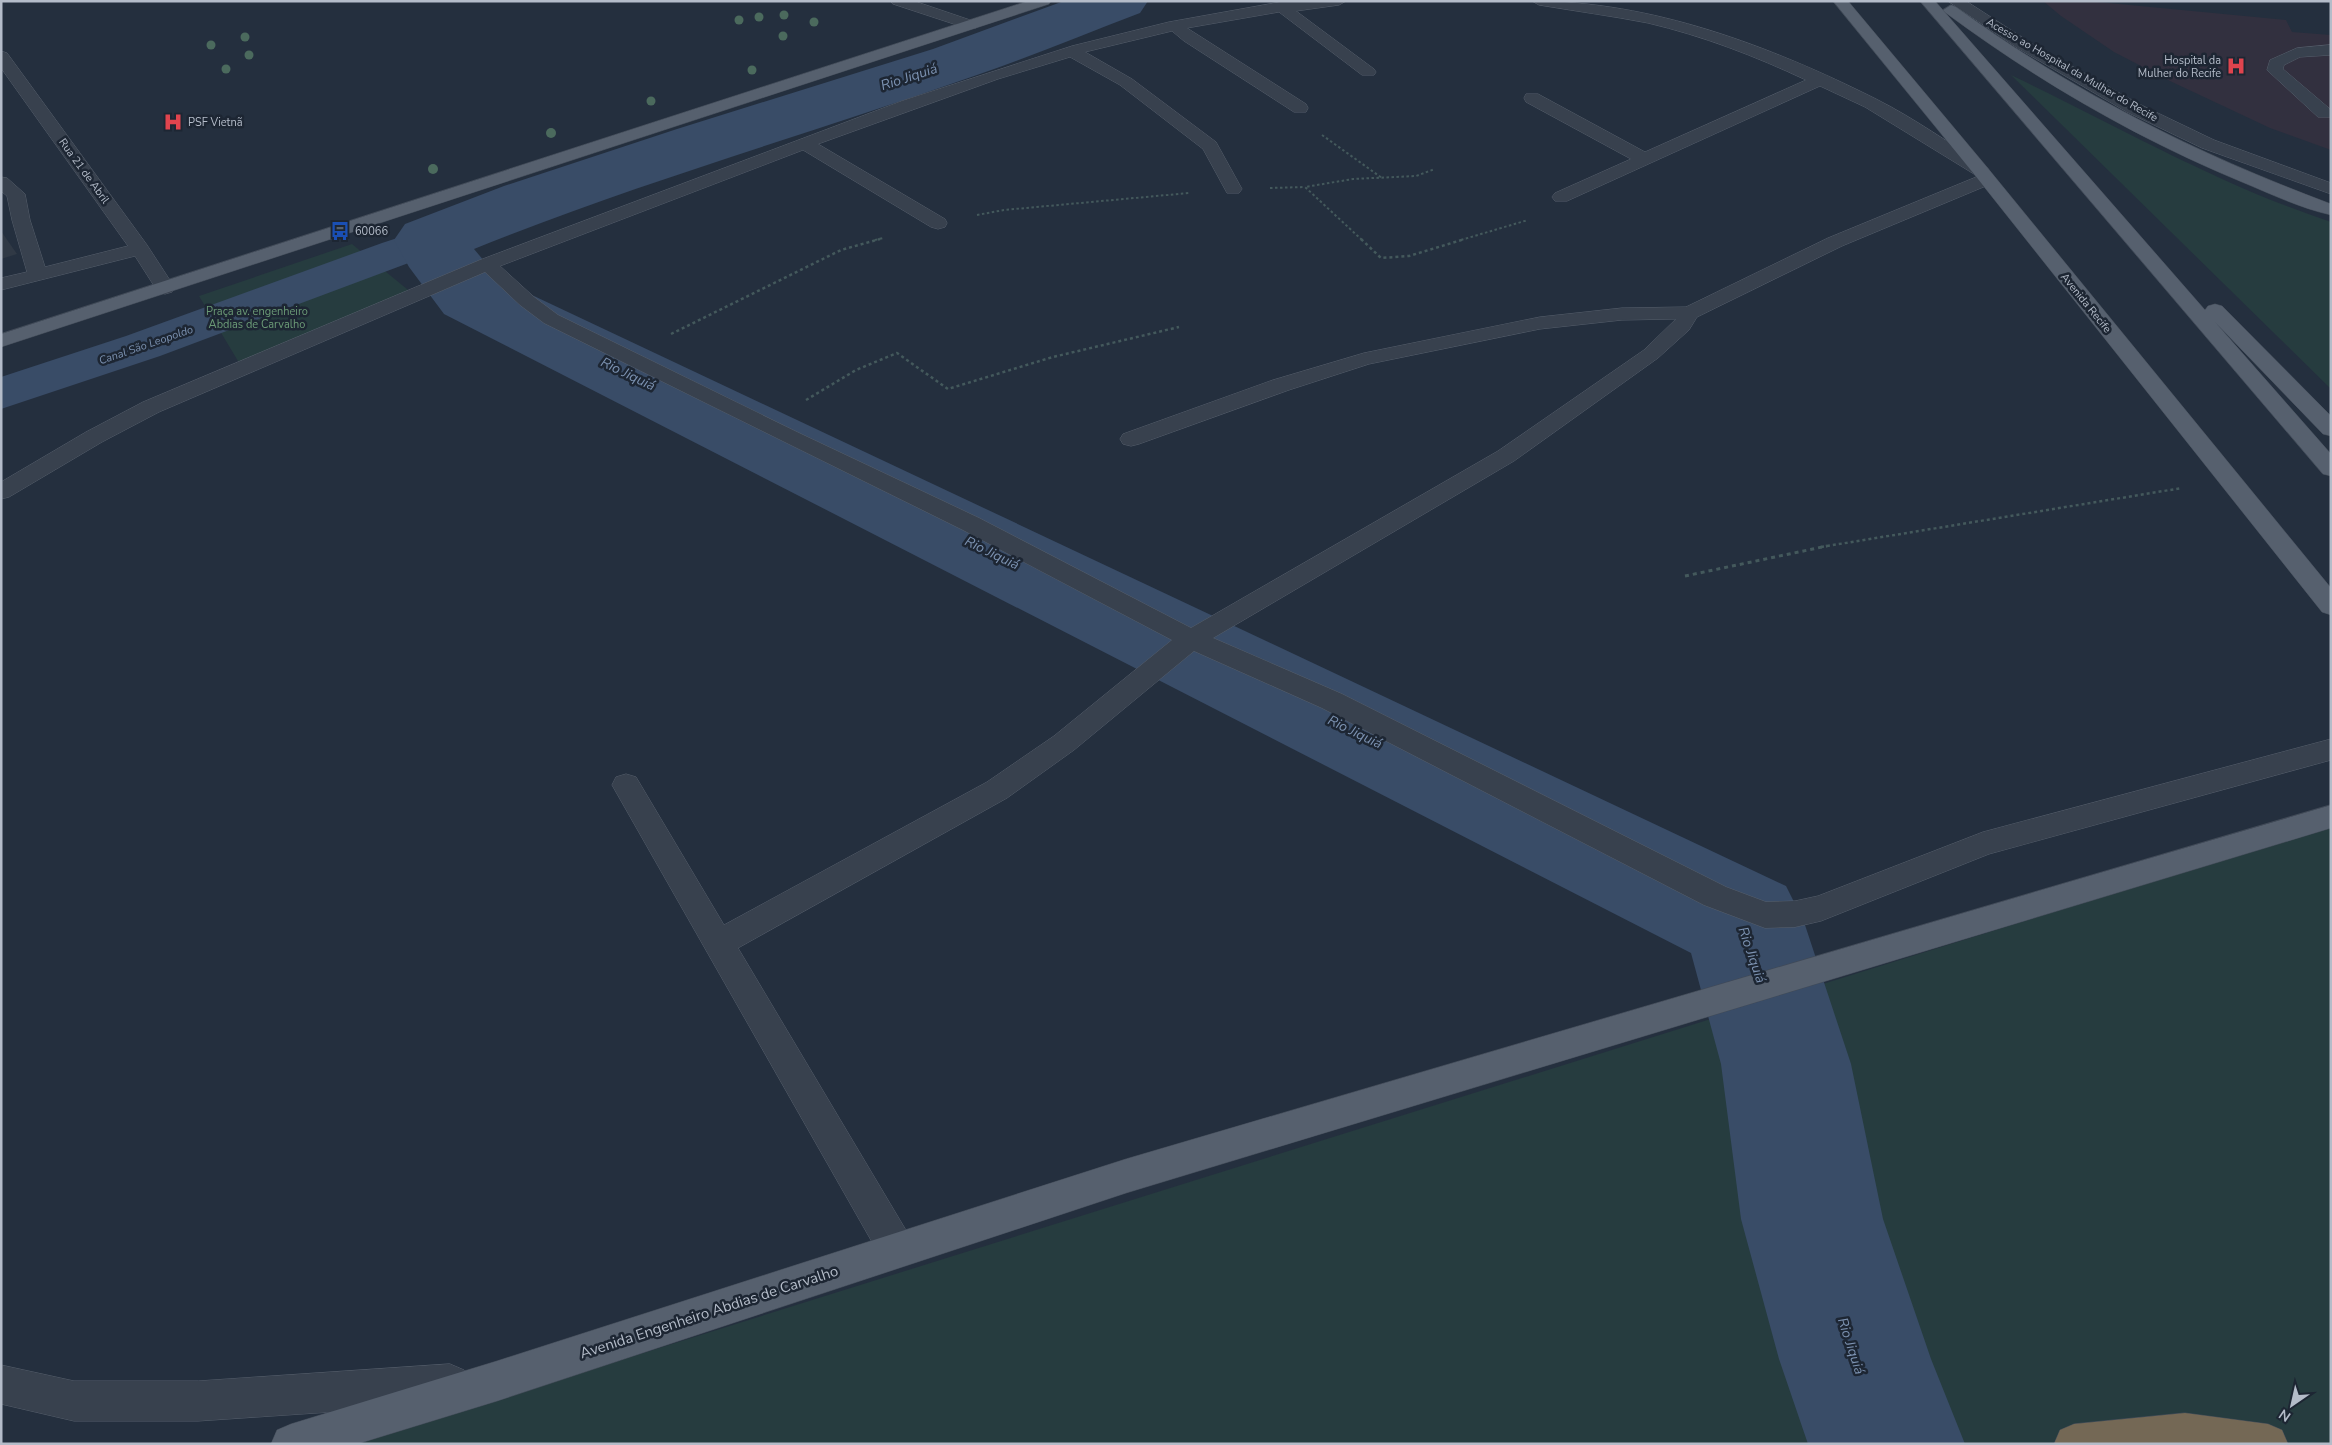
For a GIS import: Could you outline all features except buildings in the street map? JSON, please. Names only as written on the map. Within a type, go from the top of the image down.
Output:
[{"type":"highway","points":[[2074,1444],[2185,1433],[2268,1444]]},
{"type":"main road","points":[[1,341],[1044,1]]},
{"type":"main road","name":"Avenida Recife","points":[[1840,1],[1983,174],[2331,606]]},
{"type":"main road","points":[[1928,1],[2331,469]]},
{"type":"main road","points":[[1939,1],[1997,45],[2090,103],[2186,150],[2297,198],[2331,210]]},
{"type":"main road","points":[[2030,120],[2331,429]]},
{"type":"main road","name":"Avenida Engenheiro Abdias de Carvalho","points":[[291,1444],[497,1381],[1126,1176],[2331,816]]},
{"type":"street","points":[[898,1],[971,25]]},
{"type":"street","points":[[1,492],[61,456],[152,406],[480,267],[804,143],[950,91],[1073,52],[1174,25],[1280,6],[1340,1]]},
{"type":"street","points":[[1539,1],[1649,19],[1709,35],[1763,54],[1822,79],[1871,103],[1983,174]]},
{"type":"street","name":"Acesso ao Hospital da Mulher do Recife","points":[[1955,1],[2025,46],[2141,112],[2208,144],[2331,189]]},
{"type":"street","points":[[1280,6],[1368,72]]},
{"type":"street","points":[[1174,25],[1189,38],[1300,108]]},
{"type":"street","points":[[2324,112],[2275,70],[2276,63],[2297,53],[2331,50]]},
{"type":"street","points":[[1073,52],[1126,82],[1168,112],[1210,146],[1233,189]]},
{"type":"street","name":"Rua 21 de Abril","points":[[1,56],[140,249],[165,288]]},
{"type":"street","points":[[1561,197],[1822,79]]},
{"type":"street","points":[[1532,98],[1644,159]]},
{"type":"street","points":[[804,143],[938,223]]},
{"type":"street","points":[[1130,439],[1281,385],[1364,359],[1540,323],[1622,314],[1689,313],[1835,242],[1983,174]]},
{"type":"street","points":[[1,182],[16,194],[21,220],[38,276]]},
{"type":"street","points":[[1,284],[140,249]]},
{"type":"street","points":[[480,267],[551,319],[765,426],[971,524],[1184,645],[1332,701],[1715,896],[1765,915],[1795,914],[1822,908],[1983,844],[2331,749]]},
{"type":"street","points":[[718,944],[997,790],[1064,742],[1184,645],[1506,456],[1651,354],[1682,326],[1689,313]]},
{"type":"street","points":[[626,784],[897,1250]]},
{"type":"street","points":[[1,1384],[74,1401],[198,1401],[497,1381]]},
{"type":"path","points":[[1300,108],[1324,137],[1383,178]]},
{"type":"path","points":[[1435,169],[1416,176],[1353,179],[1304,187],[1381,258],[1409,256],[1554,212],[1561,197]]},
{"type":"path","points":[[765,426],[856,370],[897,353],[948,389],[1053,357],[1179,326]]},
{"type":"path","points":[[1685,576],[1832,545],[2229,480]]},
{"type":"shaded area","name":"Hospital da Mulher do Recife","points":[[2043,1],[2088,1],[2286,20],[2292,32],[2331,35],[2331,150],[2270,128],[2170,81],[2114,52],[2061,16]]},
{"type":"green space","points":[[2011,75],[2208,173],[2289,207],[2331,222],[2331,389]]},
{"type":"green space","name":"Praça av. engenheiro Abdias de Carvalho","points":[[352,244],[413,294],[241,366],[199,296]]},
{"type":"green space","points":[[2331,825],[2331,1444],[352,1444]]},
{"type":"waterway","name":"Rio Jiquiá","points":[[1119,1],[955,62],[701,143],[529,201],[431,240],[447,267],[472,297],[1743,922],[1786,1064],[1812,1219],[1855,1359],[1887,1444]]},
{"type":"waterway","name":"Canal São Leopoldo","points":[[1,394],[143,346],[431,240]]},
{"type":"place","name":"Hospital da Mulher do Recife","points":[[2236,66]]},
{"type":"place","name":"PSF Vietnã","points":[[173,122]]},
{"type":"place","name":"60066","points":[[340,231]]}]
